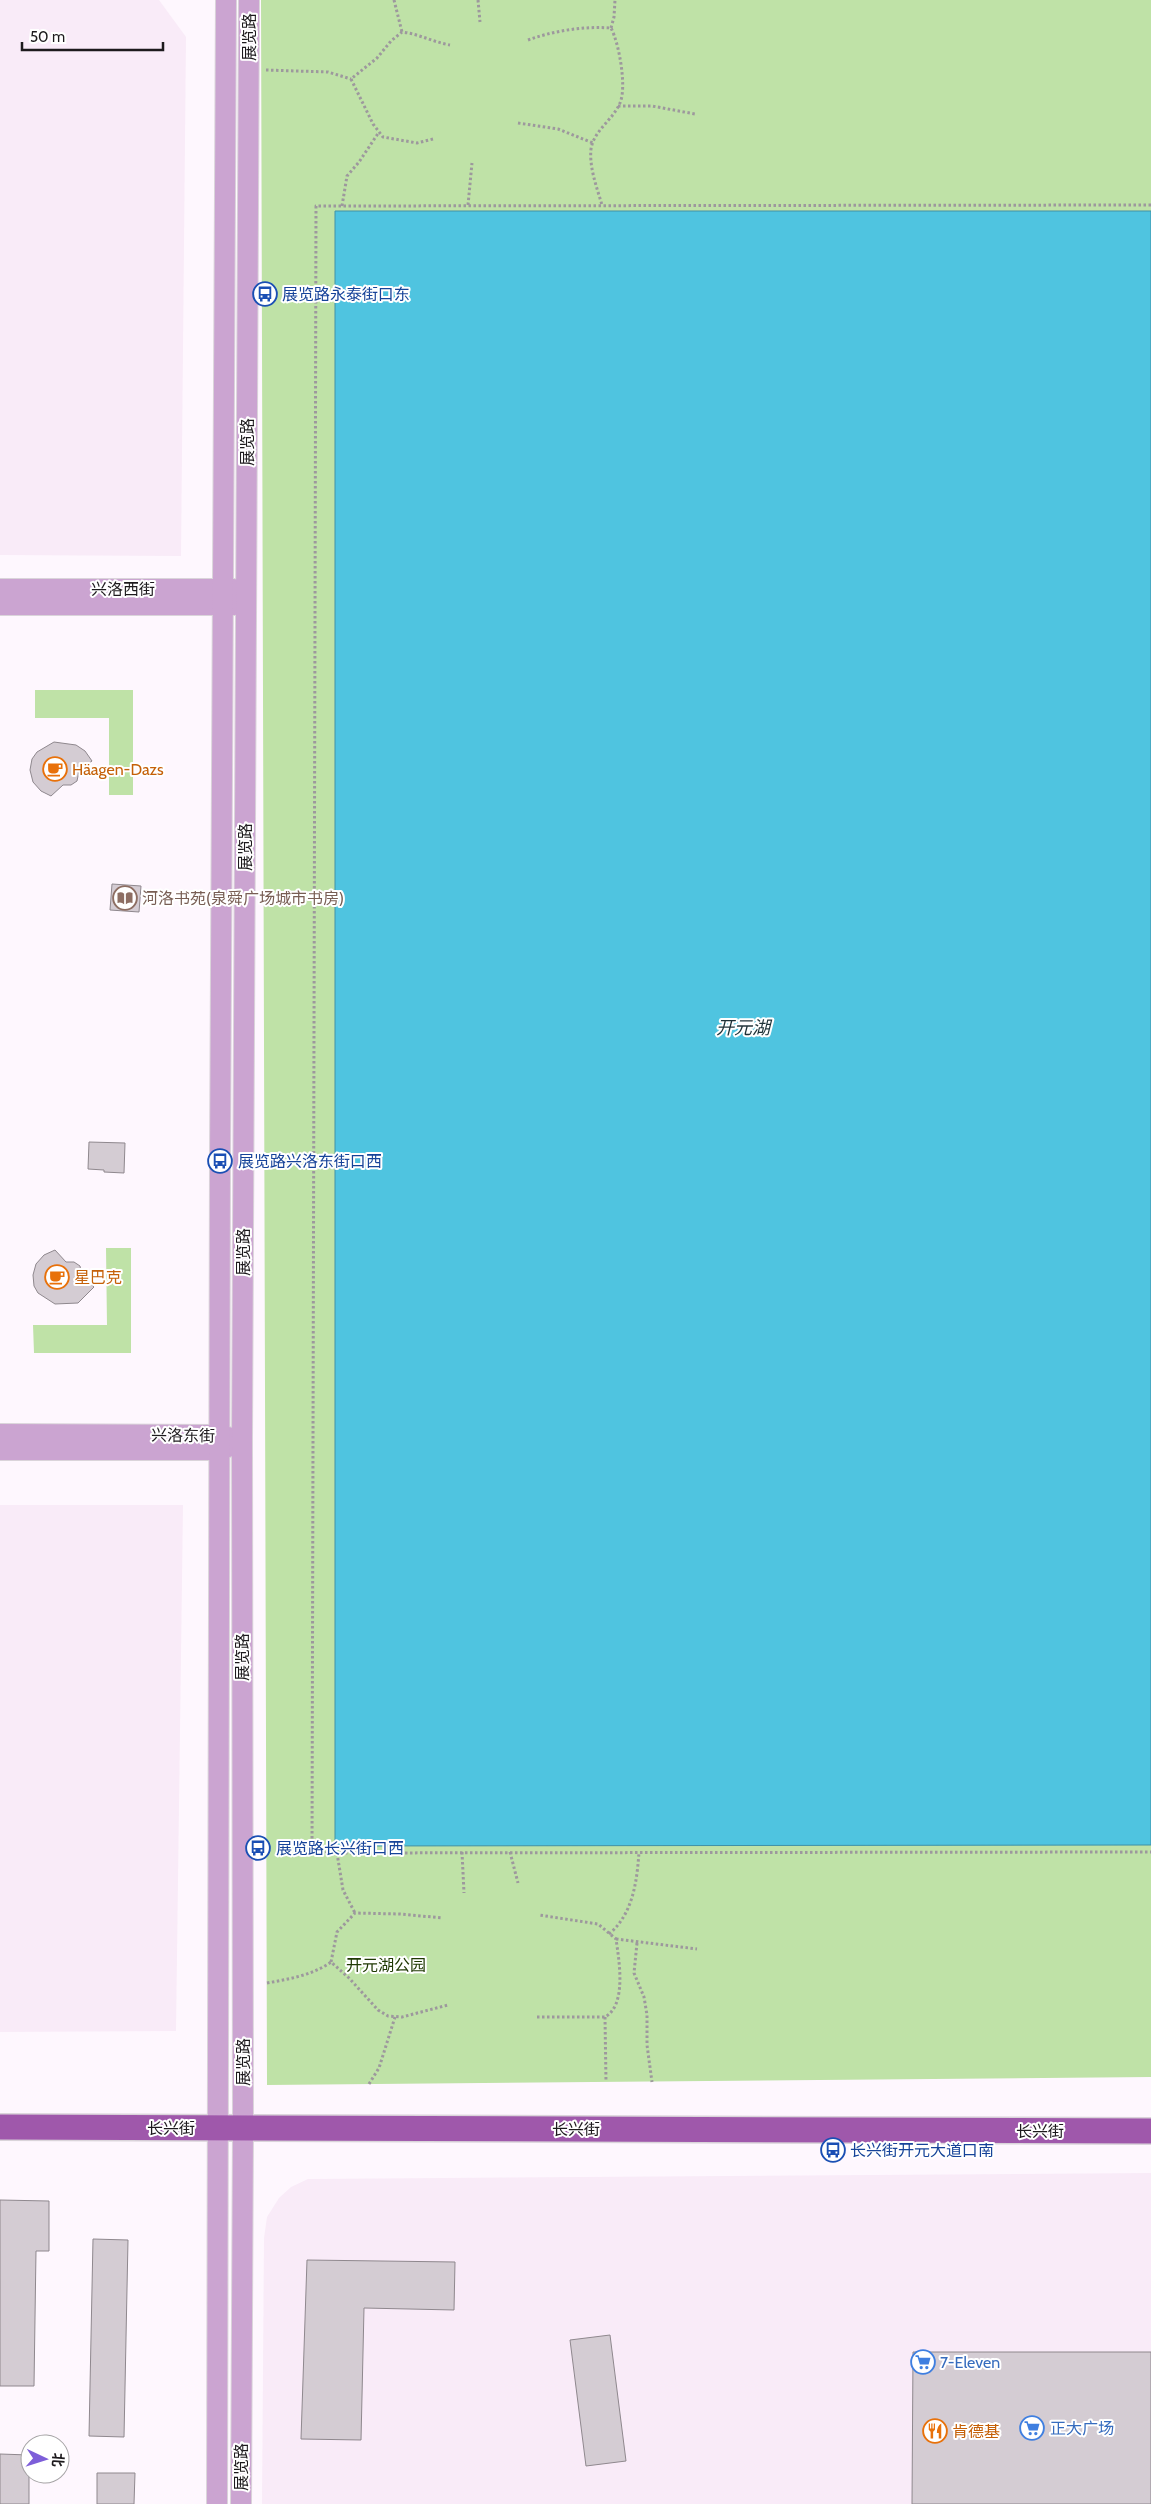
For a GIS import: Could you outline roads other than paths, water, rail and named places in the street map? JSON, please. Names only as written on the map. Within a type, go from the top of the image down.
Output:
[{"type":"main road","name":"长兴街","points":[[0,2110],[231,2120],[1151,2132]]},
{"type":"main road","name":"长兴街","points":[[0,2127],[231,2120],[1151,2114]]},
{"type":"street","name":"展览路","points":[[226,0],[219,1442],[231,2120],[241,2504]]},
{"type":"street","name":"展览路","points":[[217,2504],[231,2120],[242,1441],[249,0]]},
{"type":"street","name":"兴洛西街","points":[[0,589],[246,597]]},
{"type":"street","name":"兴洛西街","points":[[0,605],[222,597]]},
{"type":"street","name":"兴洛东街","points":[[0,1434],[219,1442]]},
{"type":"street","name":"兴洛东街","points":[[0,1450],[242,1441]]},
{"type":"water","name":"开元湖","points":[[335,211],[1151,211],[1151,1845],[335,1846]]},
{"type":"place","name":"展览路永泰街口东","points":[[265,294]]},
{"type":"place","name":"Häagen-Dazs","points":[[55,769]]},
{"type":"place","name":"河洛书苑(泉舜广场城市书房)","points":[[125,898]]},
{"type":"place","name":"展览路兴洛东街口西","points":[[220,1161]]},
{"type":"place","name":"星巴克","points":[[57,1277]]},
{"type":"place","name":"展览路长兴街口西","points":[[258,1848]]},
{"type":"place","name":"长兴街开元大道口南","points":[[833,2150]]},
{"type":"place","name":"7-Eleven","points":[[923,2362]]},
{"type":"place","name":"正大广场","points":[[1032,2428]]},
{"type":"place","name":"肯德基","points":[[935,2431]]},
{"type":"park label","name":"开元湖公园","points":[[386,1965]]}]
